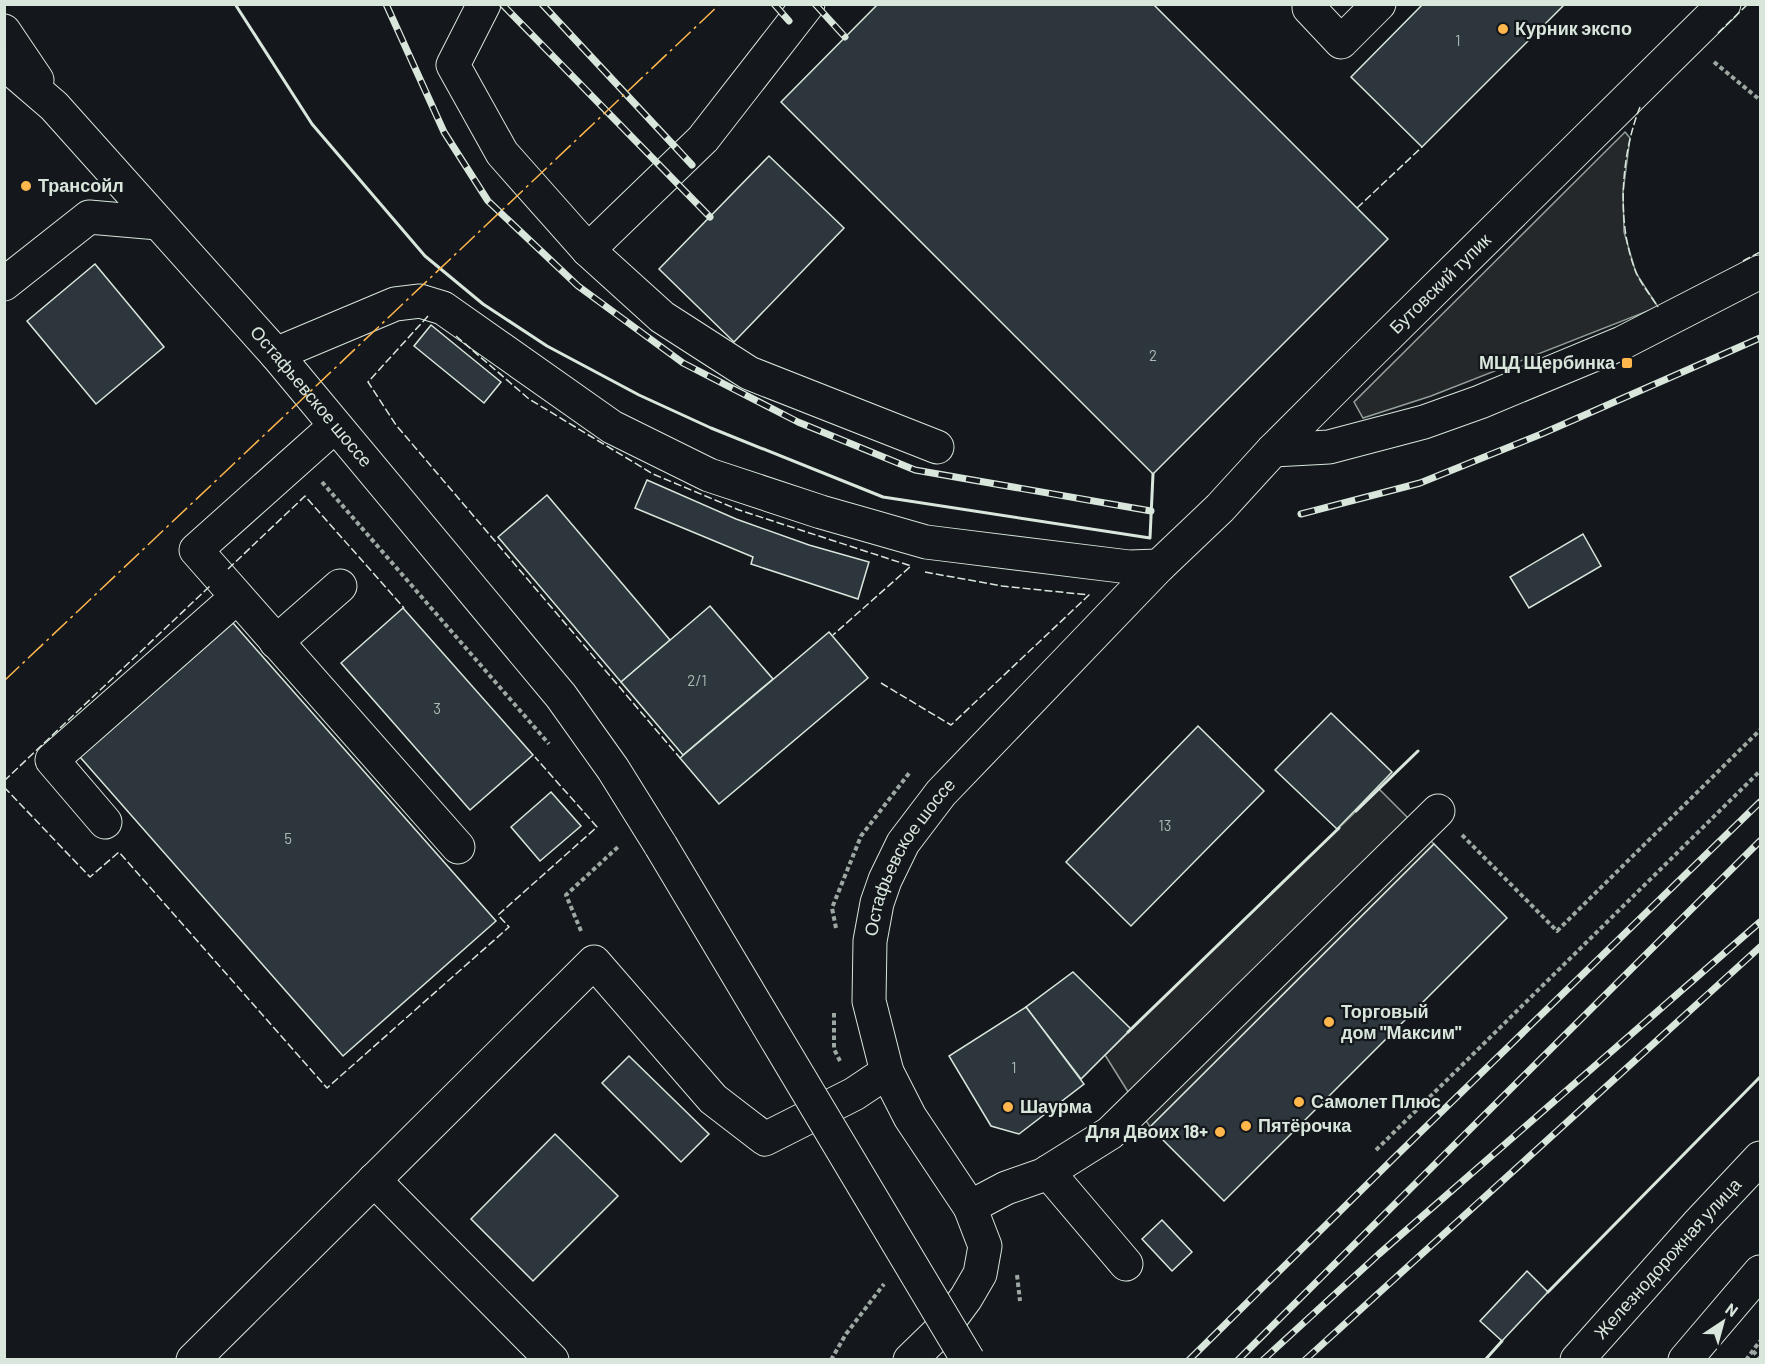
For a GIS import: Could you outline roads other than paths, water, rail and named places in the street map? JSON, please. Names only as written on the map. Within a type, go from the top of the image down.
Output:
[{"type":"street","points":[[484,4],[453,65],[502,153],[588,250],[662,317],[749,373],[937,447]]},
{"type":"street","points":[[588,250],[703,139],[808,4]]},
{"type":"street","points":[[1308,4],[1309,8],[1341,42],[1378,4]]},
{"type":"street","name":"Бутовский тупик","points":[[1159,566],[1220,508],[1274,450],[1719,6]]},
{"type":"street","name":"Остафьевское шоссе","points":[[4,31],[54,106],[276,354],[561,696],[613,769],[661,846],[968,1359]]},
{"type":"street","name":"Остафьевское шоссе","points":[[4,63],[54,106]]},
{"type":"street","points":[[4,284],[89,217],[158,224]]},
{"type":"street","points":[[1274,450],[1329,447],[1424,422],[1480,402],[1622,343],[1761,272]]},
{"type":"street","points":[[276,354],[395,304],[420,301],[443,308],[612,427],[709,475],[821,512],[926,542],[1129,567],[1159,566]]},
{"type":"street","points":[[335,426],[196,550],[458,847]]},
{"type":"street","name":"Остафьевское шоссе","points":[[910,1359],[946,1325],[966,1298],[980,1274],[985,1246],[970,1207],[910,1117],[887,1072],[869,1000],[870,941],[877,903],[903,843],[941,793],[1159,566]]},
{"type":"street","points":[[276,642],[340,586]]},
{"type":"street","points":[[105,822],[52,760],[237,597]]},
{"type":"street","points":[[970,1207],[1006,1188],[1048,1172],[1110,1133],[1438,811]]},
{"type":"street","points":[[193,1359],[594,962],[713,1099],[765,1139],[854,1094],[887,1072]]},
{"type":"street","name":"Железнодорожная улица","points":[[1577,1359],[1699,1223],[1761,1158]]},
{"type":"street","points":[[1048,1172],[1126,1264]]},
{"type":"street","points":[[374,1180],[552,1359]]},
{"type":"street","points":[[1685,1359],[1761,1272]]},
{"type":"railway","points":[[386,4],[444,132],[488,201],[578,286],[683,363],[798,422],[915,470],[1151,511]]},
{"type":"railway","points":[[502,4],[710,217]]},
{"type":"railway","points":[[542,4],[692,165]]},
{"type":"railway","points":[[774,4],[789,21]]},
{"type":"railway","points":[[815,4],[845,37]]},
{"type":"railway","points":[[1301,514],[1420,483],[1539,435],[1760,338]]},
{"type":"railway","points":[[1189,1360],[1760,802]]},
{"type":"railway","points":[[1238,1360],[1760,841]]},
{"type":"railway","points":[[1263,1360],[1379,1254],[1760,922]]},
{"type":"railway","points":[[1305,1360],[1760,947]]},
{"type":"place","name":"Курник экспо","points":[[1503,29]]},
{"type":"place","name":"Трансойл","points":[[26,186]]},
{"type":"place","name":"МЦД Щербинка","points":[[1627,363]]},
{"type":"place","name":"Торговый дом \"Максим\"","points":[[1329,1022]]},
{"type":"place","name":"Самолет Плюс","points":[[1299,1102]]},
{"type":"place","name":"Шаурма","points":[[1008,1107]]},
{"type":"place","name":"Пятёрочка","points":[[1246,1126]]},
{"type":"place","name":"Для Двоих 18+","points":[[1220,1132]]}]
